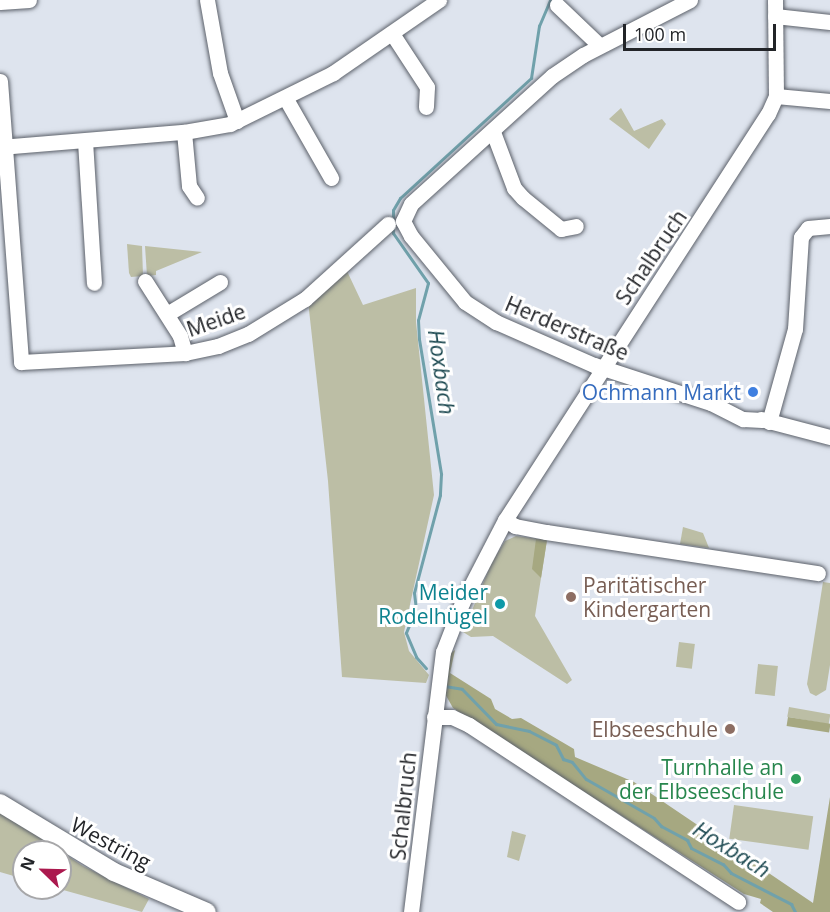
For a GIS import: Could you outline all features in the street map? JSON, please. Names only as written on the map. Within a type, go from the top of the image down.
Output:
[{"type":"main road","name":"Westring","points":[[0,803],[114,872],[207,912]]},
{"type":"street","points":[[0,2],[29,0]]},
{"type":"street","points":[[207,0],[220,73],[237,121]]},
{"type":"street","points":[[0,81],[2,147],[184,132],[237,121],[286,99],[393,35],[439,0]]},
{"type":"street","points":[[576,226],[561,229],[514,188],[493,132],[552,76],[600,46],[690,0]]},
{"type":"street","points":[[775,0],[776,96],[830,101]]},
{"type":"street","points":[[557,5],[600,46]]},
{"type":"street","points":[[775,16],[830,22]]},
{"type":"street","points":[[393,35],[427,87],[426,107]]},
{"type":"street","name":"Schalbruch","points":[[413,908],[438,718],[437,690],[443,652],[480,564],[505,520],[604,369],[654,287],[703,217],[776,96]]},
{"type":"street","points":[[286,99],[331,178]]},
{"type":"street","points":[[184,132],[189,186],[197,198]]},
{"type":"street","name":"Herderstraße","points":[[493,132],[411,204],[403,221],[411,236],[465,302],[546,346],[604,369],[737,413],[749,420],[765,421],[830,437]]},
{"type":"street","points":[[85,141],[93,283]]},
{"type":"street","name":"Meide","points":[[2,147],[21,362],[185,353],[218,346],[283,314],[314,292],[388,224]]},
{"type":"street","points":[[765,421],[795,329],[801,237],[807,228],[830,226]]},
{"type":"street","points":[[145,281],[167,314],[185,353]]},
{"type":"street","points":[[167,314],[220,282]]},
{"type":"street","points":[[505,520],[515,526],[546,532],[818,573]]},
{"type":"street","points":[[438,718],[460,720],[478,734],[730,893],[738,902]]},
{"type":"green space","points":[[621,108],[634,131],[662,119],[666,124],[649,149],[609,119]]},
{"type":"green space","points":[[127,244],[142,246],[143,276],[131,277],[129,273]]},
{"type":"green space","points":[[145,246],[202,252],[156,271],[156,275],[147,276]]},
{"type":"green space","points":[[346,269],[363,305],[416,288],[416,322],[434,495],[404,632],[409,651],[429,675],[426,683],[342,677],[328,481],[308,301]]},
{"type":"green space","points":[[683,527],[703,533],[709,548],[680,544]]},
{"type":"green space","points":[[516,536],[547,540],[535,616],[572,680],[567,684],[493,636],[471,637],[463,632],[492,562],[505,541]]},
{"type":"green space","points":[[536,539],[547,540],[541,578],[532,569]]},
{"type":"green space","points":[[823,582],[830,583],[830,665],[826,690],[816,696],[810,693],[807,684]]},
{"type":"green space","points":[[679,642],[695,644],[692,669],[676,667]]},
{"type":"green space","points":[[455,650],[450,673],[491,699],[495,709],[512,719],[521,718],[574,749],[575,757],[634,782],[813,903],[830,797],[830,912],[773,912],[760,903],[761,899],[744,894],[453,708],[444,692],[451,653]]},
{"type":"green space","points":[[758,664],[778,666],[775,696],[755,694]]},
{"type":"green space","points":[[789,707],[830,714],[829,724],[787,717]]},
{"type":"green space","points":[[788,717],[830,724],[829,733],[787,726]]},
{"type":"green space","points":[[734,805],[813,816],[808,850],[729,839]]},
{"type":"green space","points":[[0,812],[43,840],[12,840],[12,876],[0,872]]},
{"type":"green space","points":[[512,831],[526,835],[519,861],[507,857]]},
{"type":"green space","points":[[72,859],[149,899],[142,912],[72,892]]},
{"type":"waterway","name":"Hoxbach","points":[[393,220],[393,210],[400,198],[531,78],[539,26],[550,0]]},
{"type":"waterway","name":"Hoxbach","points":[[393,227],[393,233],[428,283],[418,320],[419,339],[441,474],[440,495],[414,593],[416,609],[406,633],[416,657],[426,668]]},
{"type":"waterway","name":"Hoxbach","points":[[444,686],[462,689],[496,724],[529,731],[556,745],[563,759],[572,762],[586,779],[654,818],[661,826],[687,840],[691,848],[723,864],[731,873],[791,904],[795,912]]},
{"type":"place","name":"Ochmann Markt","points":[[753,392]]},
{"type":"place","name":"Paritätischer Kindergarten","points":[[571,597]]},
{"type":"place","name":"Meider Rodelhügel","points":[[500,604]]},
{"type":"place","name":"Elbseeschule","points":[[730,729]]},
{"type":"place","name":"Turnhalle an der Elbseeschule","points":[[796,779]]}]
